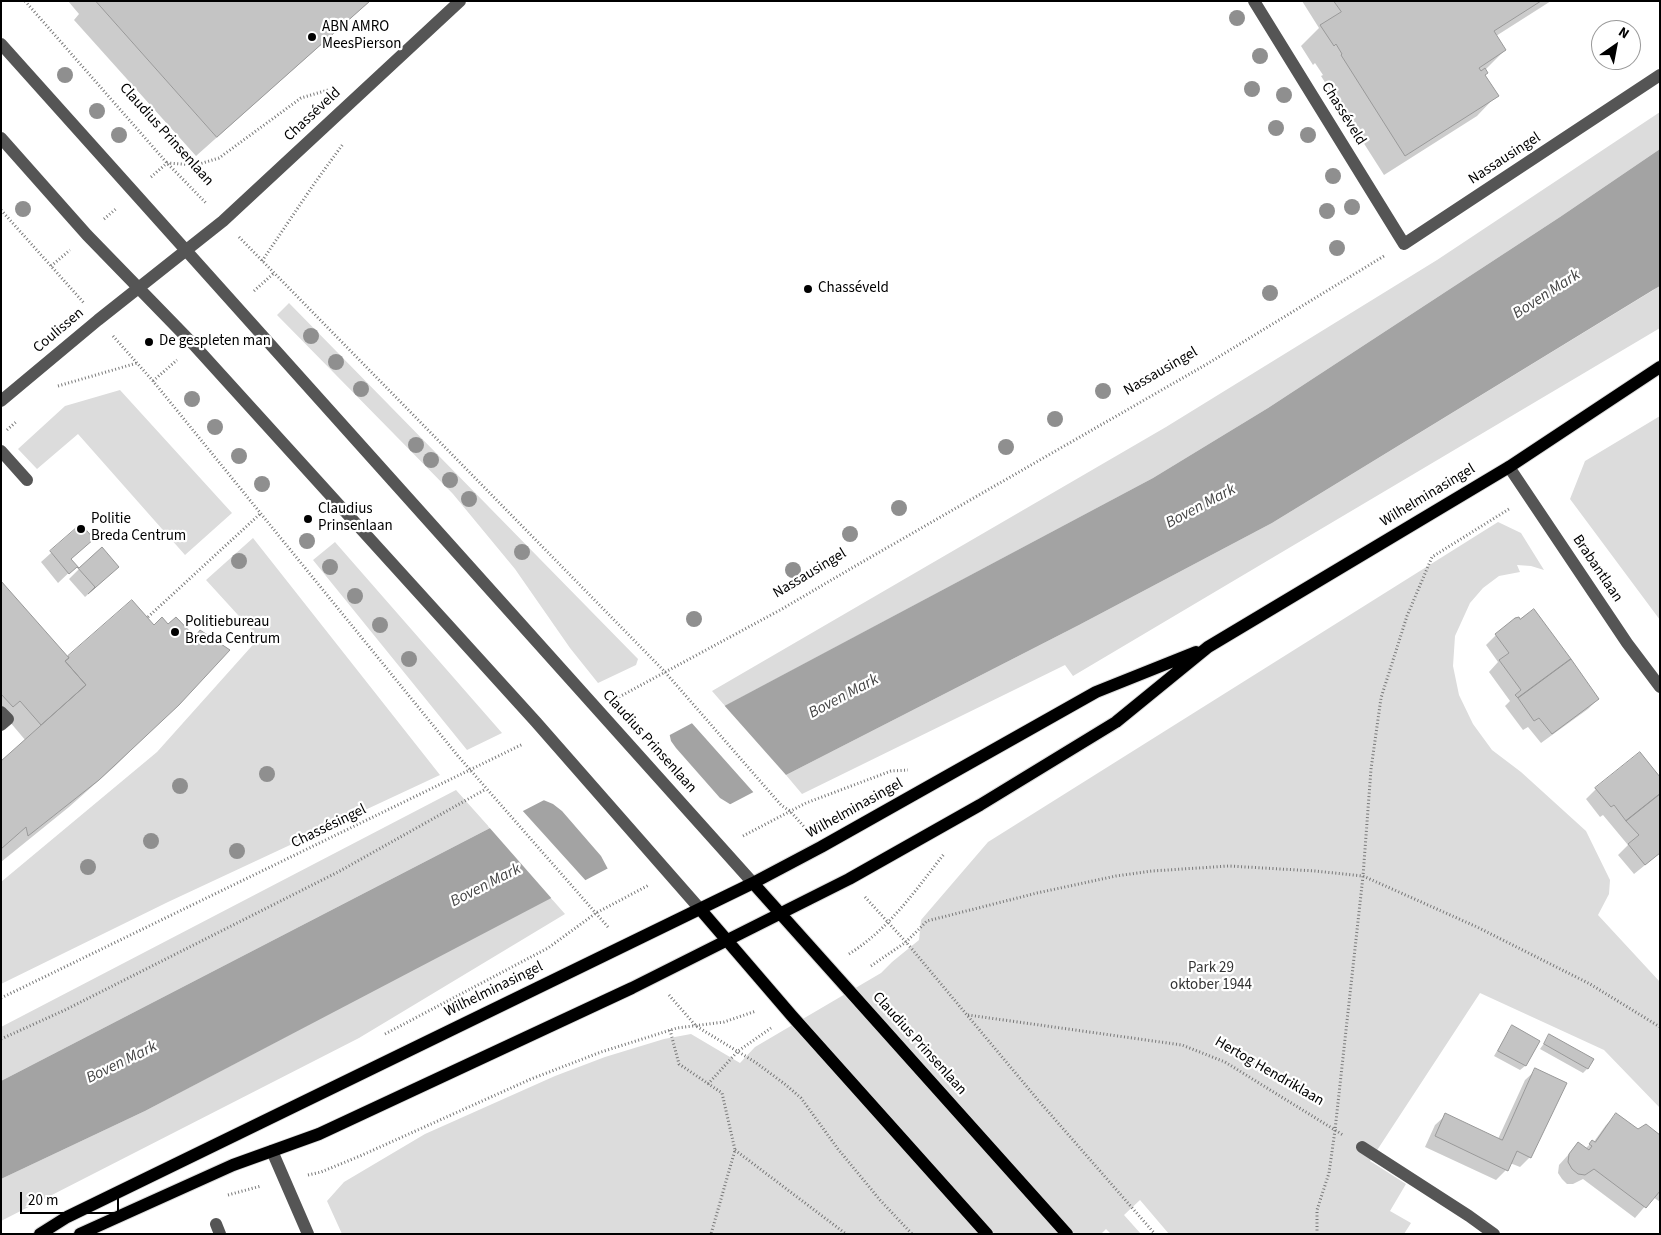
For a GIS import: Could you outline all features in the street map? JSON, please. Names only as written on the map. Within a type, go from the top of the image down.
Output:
[{"type":"main road","name":"Wilhelminasingel","points":[[80,1234],[233,1165],[319,1134],[632,988],[849,879],[980,805],[1116,722],[1208,647],[1509,467],[1660,367]]},
{"type":"main road","name":"Wilhelminasingel","points":[[40,1234],[67,1217],[753,883],[821,847],[1096,692],[1208,647]]},
{"type":"main road","name":"Claudius Prinsenlaan","points":[[753,883],[1067,1234]]},
{"type":"main road","points":[[700,909],[792,1016],[987,1234]]},
{"type":"street","name":"Chasséveld","points":[[186,250],[223,221],[460,1]]},
{"type":"street","name":"Chasséveld","points":[[1254,1],[1404,244]]},
{"type":"street","name":"Claudius Prinsenlaan","points":[[1,44],[753,883]]},
{"type":"street","name":"Nassausingel","points":[[1404,244],[1660,76]]},
{"type":"street","points":[[1,138],[87,235],[194,345],[700,909]]},
{"type":"street","points":[[139,288],[186,250]]},
{"type":"street","name":"Coulissen","points":[[1,401],[139,288]]},
{"type":"street","points":[[1,451],[26,480]]},
{"type":"street","name":"Brabantlaan","points":[[1509,467],[1627,644],[1660,687]]},
{"type":"street","points":[[1,712],[8,719],[1,725]]},
{"type":"street","points":[[1362,1147],[1494,1234]]},
{"type":"street","points":[[272,1151],[308,1234]]},
{"type":"path","name":"Claudius Prinsenlaan","points":[[25,1],[167,164],[665,672],[781,805]]},
{"type":"path","points":[[51,266],[167,164],[196,165],[219,158],[302,98],[337,87]]},
{"type":"path","points":[[262,260],[345,142]]},
{"type":"path","points":[[1,210],[153,381],[470,771],[586,902]]},
{"type":"path","name":"Nassausingel","points":[[665,672],[782,610],[1207,364],[1404,244]]},
{"type":"path","points":[[236,307],[274,273]]},
{"type":"path","points":[[153,381],[194,345]]},
{"type":"path","points":[[55,388],[65,383],[137,363]]},
{"type":"path","points":[[1,435],[22,416]]},
{"type":"path","points":[[1317,1234],[1318,1210],[1329,1173],[1335,1130],[1363,876],[1371,769],[1381,698],[1407,616],[1432,556],[1529,497]]},
{"type":"path","points":[[148,617],[261,513]]},
{"type":"path","points":[[597,708],[665,672]]},
{"type":"path","name":"Chassésingel","points":[[1,998],[545,734]]},
{"type":"path","name":"Wilhelminasingel","points":[[721,848],[806,803],[891,771],[910,770]]},
{"type":"path","points":[[1,1039],[65,1010],[338,872],[486,789]]},
{"type":"path","points":[[947,850],[888,923],[1154,1234]]},
{"type":"path","points":[[870,966],[906,942],[927,921],[1037,893],[1116,876],[1152,871],[1229,866],[1315,871],[1363,876],[1477,927],[1590,984],[1660,1027]]},
{"type":"path","points":[[380,1036],[548,948],[596,913],[670,875]]},
{"type":"path","name":"Hertog Hendriklaan","points":[[967,1015],[1182,1045],[1225,1062],[1362,1147]]},
{"type":"path","points":[[708,1084],[738,1051],[759,1035],[779,1024]]},
{"type":"path","points":[[220,1198],[321,1172],[531,1079],[601,1052],[670,1030],[696,1026],[771,1073],[801,1098],[838,1149],[880,1200],[912,1234]]},
{"type":"path","points":[[670,1030],[679,1064],[722,1093],[735,1150],[711,1234]]},
{"type":"path","points":[[735,1150],[846,1234]]},
{"type":"green space","points":[[1660,112],[1660,149],[1560,217],[1268,408],[1153,478],[725,706],[712,691],[1166,427],[1437,260]]},
{"type":"green space","points":[[1660,286],[1660,328],[1073,676],[1065,665],[802,794],[786,775],[1079,625],[1272,523]]},
{"type":"green space","points":[[289,303],[638,659],[636,665],[598,683],[570,648],[515,569],[453,494],[277,315]]},
{"type":"green space","points":[[120,390],[232,513],[185,555],[78,434],[37,469],[18,449],[65,406]]},
{"type":"green space","points":[[1660,416],[1660,620],[1570,499],[1585,461]]},
{"type":"green space","name":"Park 29 oktober 1944","points":[[1498,522],[1521,533],[1544,570],[1531,566],[1517,565],[1520,572],[1499,576],[1483,588],[1470,603],[1455,636],[1453,666],[1459,695],[1473,724],[1492,750],[1521,772],[1586,831],[1610,880],[1609,894],[1598,915],[1660,982],[1660,1108],[1604,1050],[1480,993],[1370,1161],[1406,1184],[1390,1211],[1411,1223],[1404,1234],[1169,1234],[1140,1200],[1124,1215],[1141,1234],[1111,1234],[1106,1229],[1101,1234],[342,1234],[327,1201],[344,1182],[425,1134],[555,1076],[605,1057],[664,1039],[691,1034],[740,1063],[755,1047],[881,973],[919,940],[921,920],[988,842]]},
{"type":"green space","points":[[253,538],[440,775],[168,902],[1,984],[1,882],[157,752],[259,638],[206,580]]},
{"type":"green space","points":[[335,542],[502,733],[467,750],[313,560]]},
{"type":"green space","points":[[456,790],[490,828],[1,1081],[1,1027]]},
{"type":"green space","points":[[550,897],[565,914],[359,1038],[1,1221],[1,1179],[145,1111]]},
{"type":"water","name":"Boven Mark","points":[[1660,149],[1660,286],[1272,523],[145,1111],[1,1179],[1,1081],[666,737],[1153,478],[1268,408],[1560,217]]},
{"type":"pier","points":[[723,704],[787,777],[755,794],[690,721]]},
{"type":"pier","points":[[669,732],[671,741],[676,748],[720,798],[733,806],[609,871],[601,856],[562,811],[553,804],[541,799]]},
{"type":"pier","points":[[521,809],[587,882],[553,900],[488,826]]},
{"type":"building","points":[[96,1],[370,1],[217,137]]},
{"type":"building","points":[[1334,1],[1541,1],[1494,31],[1506,50],[1479,68],[1481,71],[1485,68],[1488,73],[1485,75],[1499,96],[1405,156],[1341,55],[1336,44],[1334,46],[1320,25],[1341,12]]},
{"type":"building","points":[[81,524],[94,539],[71,559],[79,568],[102,547],[119,567],[88,594],[95,587],[77,567],[69,574],[50,551]]},
{"type":"building","points":[[1,581],[69,658],[65,661],[86,685],[41,725],[20,701],[13,707],[1,694]]},
{"type":"building","points":[[132,600],[154,625],[162,617],[168,624],[176,617],[195,637],[200,630],[230,650],[179,705],[99,780],[28,836],[26,827],[1,849],[1,761],[86,685],[65,661],[69,658],[68,656]]},
{"type":"building","points":[[1534,609],[1571,659],[1518,698],[1515,695],[1521,690],[1499,660],[1509,653],[1495,634],[1515,618],[1519,617],[1520,619]]},
{"type":"building","points":[[1571,659],[1599,699],[1552,734],[1539,718],[1534,721],[1518,698]]},
{"type":"building","points":[[1640,752],[1660,777],[1660,794],[1626,821],[1614,805],[1611,807],[1595,788]]},
{"type":"building","points":[[1660,794],[1660,853],[1645,865],[1628,844],[1639,835],[1626,821]]},
{"type":"building","points":[[1512,1025],[1540,1041],[1526,1066],[1498,1051]]},
{"type":"building","points":[[1549,1034],[1594,1059],[1588,1069],[1544,1044]]},
{"type":"building","points":[[1535,1068],[1567,1083],[1531,1158],[1517,1151],[1508,1171],[1435,1136],[1445,1113],[1502,1140]]},
{"type":"building","points":[[1616,1113],[1638,1129],[1646,1124],[1660,1135],[1660,1191],[1646,1208],[1594,1169],[1585,1175],[1578,1174],[1568,1162],[1569,1154],[1578,1142],[1589,1150],[1592,1146],[1589,1144],[1592,1140],[1595,1142]]},
{"type":"place","name":"ABN AMRO MeesPierson","points":[[312,37]]},
{"type":"place","name":"Chasséveld","points":[[808,289]]},
{"type":"place","name":"De gespleten man","points":[[149,342]]},
{"type":"place","name":"Claudius Prinsenlaan","points":[[308,519]]},
{"type":"place","name":"Politie Breda Centrum","points":[[81,529]]},
{"type":"place","name":"Politiebureau Breda Centrum","points":[[175,632]]}]
